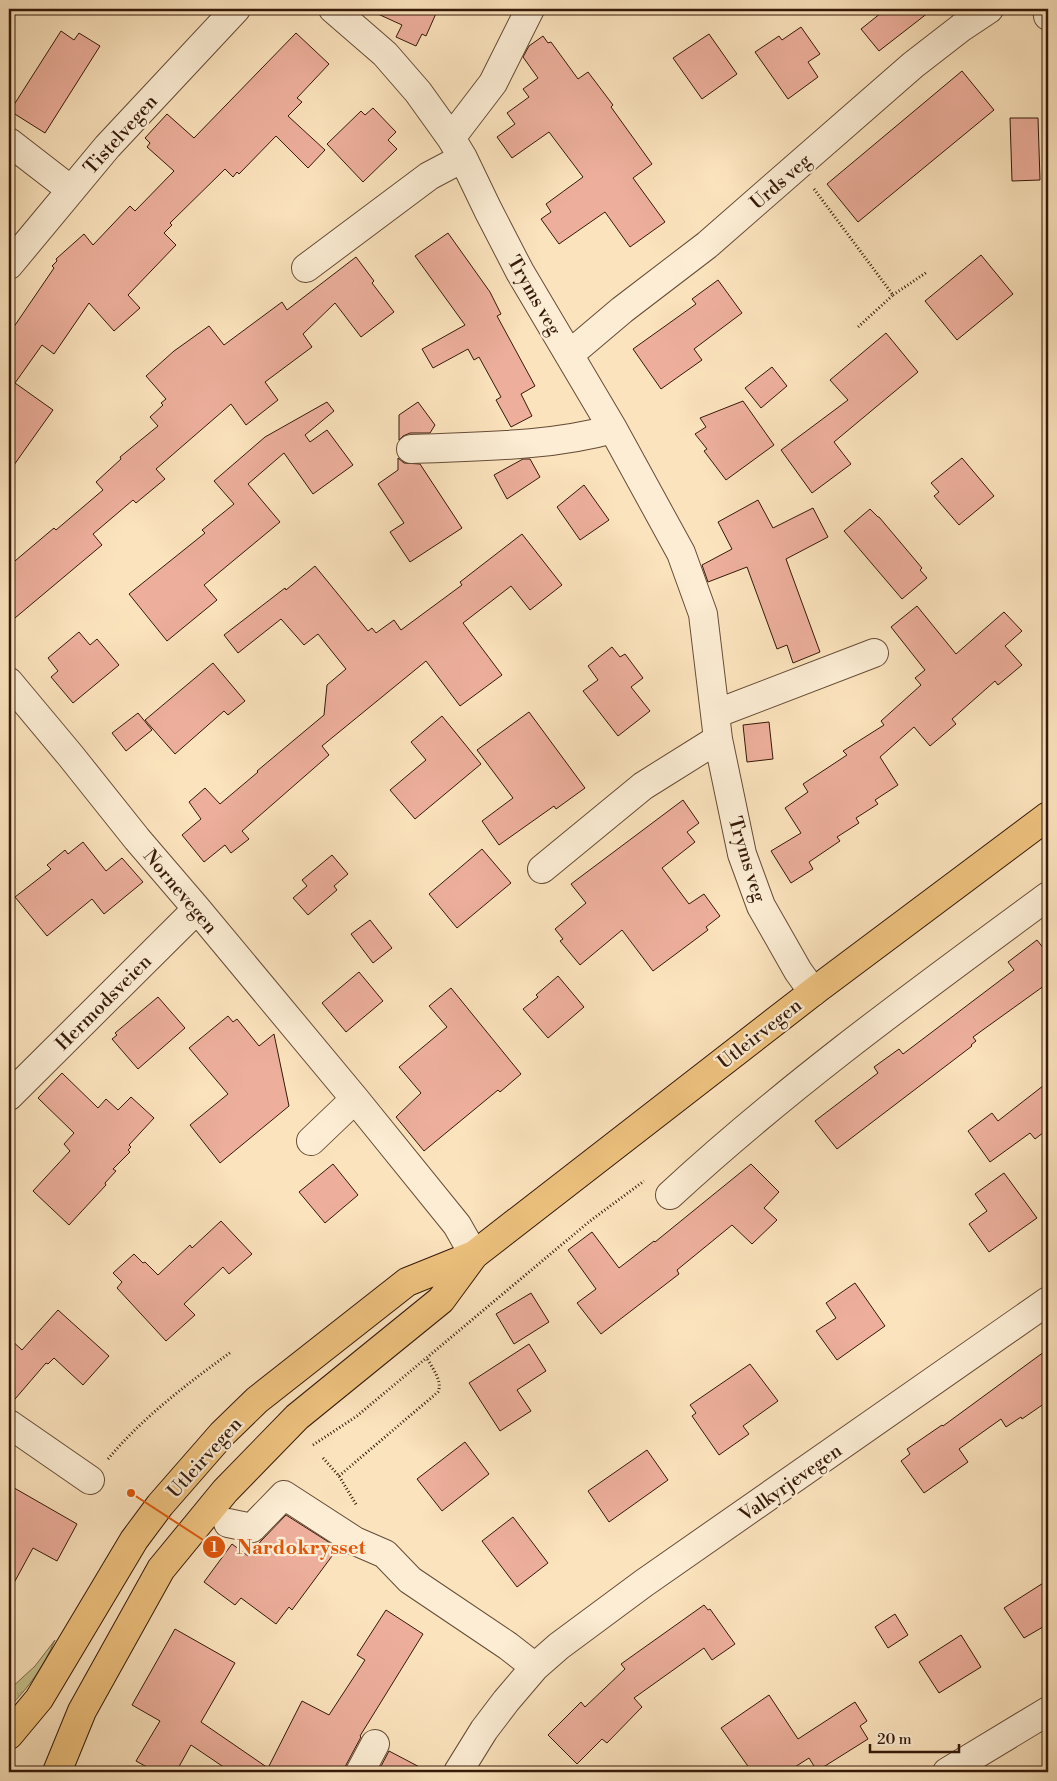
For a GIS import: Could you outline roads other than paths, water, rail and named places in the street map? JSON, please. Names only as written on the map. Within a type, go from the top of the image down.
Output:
[{"type":"main road","name":"Utleirvegen","points":[[9,1735],[39,1699],[134,1540],[160,1505],[222,1434],[257,1400],[407,1282],[474,1255],[813,992],[1048,816]]},
{"type":"main road","name":"Utleirvegen","points":[[57,1772],[82,1711],[161,1569],[224,1491],[297,1417],[441,1300],[474,1255]]},
{"type":"street","name":"Tistelvegen","points":[[9,264],[107,147],[236,9]]},
{"type":"street","name":"Tryms veg","points":[[333,9],[385,54],[418,92],[457,148],[520,272],[614,429],[681,553],[703,614],[716,726],[742,854],[761,906],[798,971],[813,992]]},
{"type":"street","points":[[306,268],[429,176],[457,148],[530,9]]},
{"type":"street","name":"Urds veg","points":[[570,354],[622,310],[707,245],[913,65],[962,26],[989,9]]},
{"type":"street","points":[[1047,9],[1048,16]]},
{"type":"street","points":[[9,142],[71,190]]},
{"type":"street","points":[[411,449],[502,446],[589,436],[614,429]]},
{"type":"street","points":[[542,868],[716,726],[874,653]]},
{"type":"street","name":"Nornevegen","points":[[9,682],[137,839],[355,1099],[457,1225],[474,1255]]},
{"type":"street","points":[[670,1195],[717,1151],[859,1037],[1048,896]]},
{"type":"street","name":"Hermodsveien","points":[[9,1096],[197,909]]},
{"type":"street","points":[[311,1141],[355,1099]]},
{"type":"street","name":"Valkyrjevegen","points":[[458,1772],[484,1730],[535,1667],[559,1646],[644,1584],[1048,1301]]},
{"type":"street","points":[[9,1424],[90,1480]]},
{"type":"street","points":[[228,1523],[252,1528],[284,1495],[355,1541],[385,1554],[410,1580],[508,1646],[535,1667]]},
{"type":"street","points":[[947,1772],[1048,1710]]},
{"type":"street","points":[[360,1772],[375,1744]]},
{"type":"place","name":"Nardokrysset","points":[[131,1493]]}]
